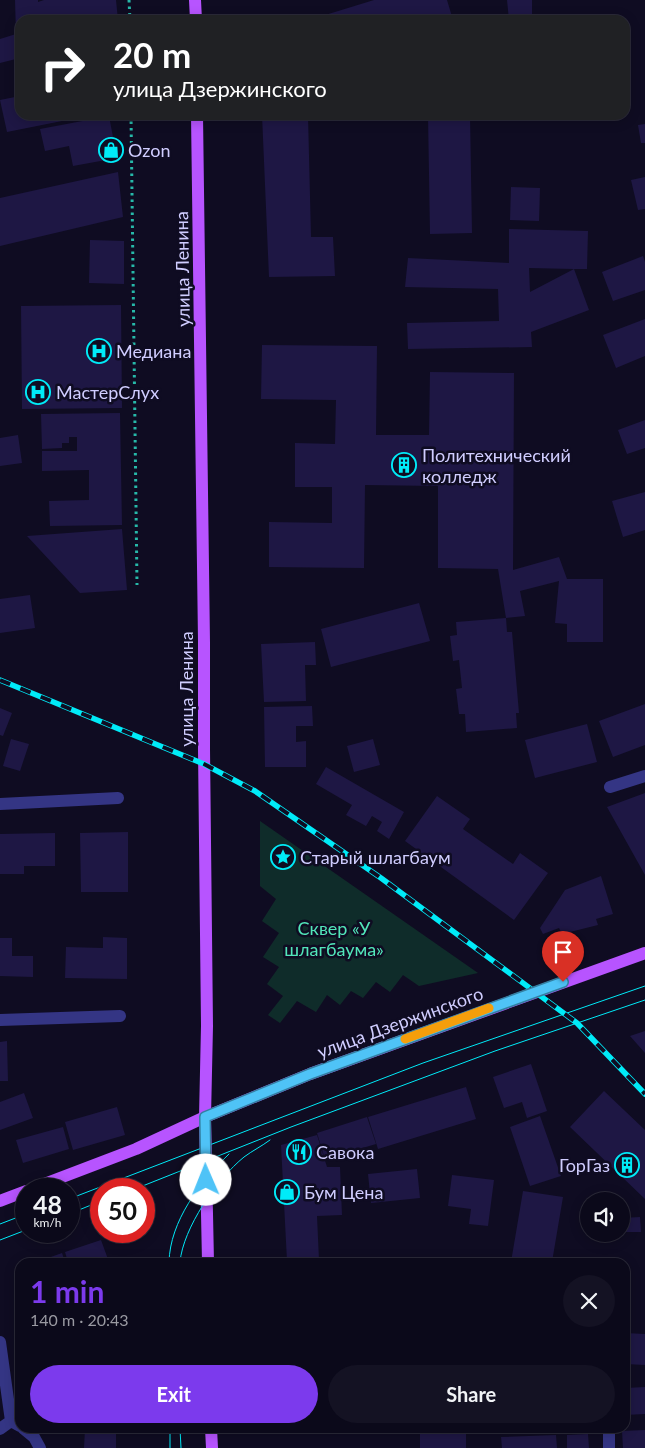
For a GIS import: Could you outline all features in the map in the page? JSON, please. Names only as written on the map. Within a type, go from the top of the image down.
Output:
[{"type":"main road","points":[[195,0],[196,15]]},
{"type":"main road","name":"улица Ленина","points":[[197,120],[204,642],[207,1026],[205,1117],[208,1258]]},
{"type":"main road","name":"улица Дзержинского","points":[[59,1178],[136,1148],[205,1117],[310,1074],[645,953]]},
{"type":"main road","points":[[0,1201],[15,1195]]},
{"type":"main road","points":[[211,1433],[212,1448]]},
{"type":"street","points":[[610,787],[645,776]]},
{"type":"street","points":[[0,804],[118,798]]},
{"type":"street","points":[[0,1020],[120,1016]]},
{"type":"street","points":[[0,1342],[15,1411]]},
{"type":"street","points":[[0,1429],[15,1426]]},
{"type":"street","points":[[29,1433],[34,1437],[40,1448]]},
{"type":"street","points":[[609,1433],[609,1448]]},
{"type":"path","points":[[130,0],[130,15]]},
{"type":"path","points":[[131,120],[137,585]]},
{"type":"green space","name":"Сквер «У шлагбаума»","points":[[260,821],[478,973],[419,986],[403,975],[390,992],[376,982],[363,998],[351,991],[340,1005],[327,995],[316,1012],[297,1001],[280,1023],[268,1015],[283,996],[267,984],[279,967],[263,957],[279,933],[262,921],[276,899],[260,886]]},
{"type":"building","points":[[15,0],[38,0],[38,2],[44,0],[116,0],[118,15],[15,15]]},
{"type":"building","points":[[374,0],[447,0],[452,15],[325,15]]},
{"type":"building","points":[[507,0],[532,0],[532,15],[508,15]]},
{"type":"building","points":[[15,34],[15,59],[0,63],[0,39]]},
{"type":"building","points":[[15,97],[15,120],[67,120],[7,132],[0,100]]},
{"type":"building","points":[[88,120],[110,120],[117,158],[73,166],[69,146],[45,151],[40,129]]},
{"type":"building","points":[[262,120],[308,120],[311,237],[333,237],[335,276],[269,277]]},
{"type":"building","points":[[428,120],[470,120],[472,233],[430,234]]},
{"type":"building","points":[[645,124],[645,143],[641,143],[638,125]]},
{"type":"building","points":[[118,172],[123,217],[0,246],[0,198]]},
{"type":"building","points":[[645,177],[645,209],[638,210],[631,180]]},
{"type":"building","points":[[511,187],[540,188],[539,221],[510,220]]},
{"type":"building","points":[[509,229],[588,231],[587,269],[574,269],[589,310],[531,332],[532,347],[408,349],[407,323],[499,321],[498,289],[405,287],[408,258],[509,263]],"holes":[[[529,268],[574,269],[530,292]]]},
{"type":"building","points":[[90,240],[124,241],[124,284],[89,283]]},
{"type":"building","points":[[643,256],[645,262],[645,290],[613,301],[602,272]]},
{"type":"building","points":[[121,305],[122,408],[22,409],[21,306]]},
{"type":"building","points":[[645,319],[645,356],[616,368],[603,335]]},
{"type":"building","name":"Политехнический колледж","points":[[262,345],[377,346],[376,435],[429,435],[430,372],[514,373],[513,570],[559,557],[567,579],[603,579],[603,642],[567,642],[567,624],[555,623],[559,581],[520,591],[525,616],[506,618],[498,569],[438,568],[438,486],[365,485],[364,568],[269,567],[269,522],[332,523],[332,487],[295,487],[295,443],[335,444],[336,400],[261,399]]},
{"type":"building","points":[[120,413],[122,525],[50,526],[49,501],[89,500],[89,470],[42,471],[42,451],[77,451],[77,437],[69,437],[69,443],[62,443],[62,448],[42,449],[41,414]]},
{"type":"building","points":[[645,420],[645,448],[627,454],[618,430]]},
{"type":"building","points":[[18,435],[22,463],[0,466],[0,438]]},
{"type":"building","points":[[645,492],[645,530],[623,537],[612,501]]},
{"type":"building","points":[[122,529],[127,590],[80,593],[27,536]]},
{"type":"building","points":[[30,595],[35,628],[0,633],[0,599]]},
{"type":"building","points":[[419,603],[430,641],[331,667],[321,629]]},
{"type":"building","points":[[506,618],[507,632],[512,632],[519,713],[516,713],[517,728],[466,732],[465,714],[459,714],[456,689],[462,688],[459,660],[453,661],[450,636],[457,635],[456,622]]},
{"type":"building","points":[[315,642],[316,665],[305,665],[306,701],[264,702],[261,644]]},
{"type":"building","points":[[645,704],[645,745],[613,757],[599,721]]},
{"type":"building","points":[[312,706],[313,726],[296,726],[296,742],[306,741],[306,767],[265,767],[264,707]]},
{"type":"building","points":[[0,708],[12,713],[3,736],[0,735]]},
{"type":"building","points":[[587,724],[597,762],[535,778],[525,740]]},
{"type":"building","points":[[11,739],[29,744],[20,771],[3,766]]},
{"type":"building","points":[[373,739],[380,765],[354,772],[347,746]]},
{"type":"building","points":[[326,767],[404,812],[389,839],[377,831],[382,822],[372,816],[366,826],[346,815],[352,805],[316,784]]},
{"type":"building","points":[[645,793],[645,875],[607,807]]},
{"type":"building","points":[[437,796],[470,819],[463,829],[513,864],[520,853],[548,873],[514,920],[405,841]]},
{"type":"building","points":[[128,832],[128,892],[81,892],[80,833]]},
{"type":"building","points":[[55,833],[55,866],[24,866],[24,874],[0,874],[0,834]]},
{"type":"building","points":[[601,876],[613,914],[596,919],[598,925],[562,934],[559,928],[543,934],[540,928],[565,890]]},
{"type":"building","points":[[103,937],[127,938],[127,979],[65,978],[66,947],[103,948]]},
{"type":"building","points":[[0,938],[12,938],[12,956],[33,956],[33,977],[0,976]]},
{"type":"building","points":[[645,1031],[645,1053],[630,1036]]},
{"type":"building","points":[[7,1041],[8,1081],[0,1081],[0,1042]]},
{"type":"building","points":[[531,1064],[547,1111],[527,1118],[522,1102],[504,1108],[493,1077]]},
{"type":"building","points":[[466,1087],[476,1119],[378,1149],[368,1117]]},
{"type":"building","name":"ГорГаз","points":[[604,1091],[645,1130],[645,1199],[570,1127]]},
{"type":"building","points":[[24,1093],[33,1118],[0,1130],[0,1102]]},
{"type":"building","points":[[117,1107],[125,1135],[73,1150],[65,1122]]},
{"type":"building","points":[[540,1116],[561,1176],[530,1186],[510,1127]]},
{"type":"building","points":[[367,1117],[376,1144],[325,1159],[317,1133]]},
{"type":"building","points":[[63,1127],[69,1149],[23,1163],[16,1140]]},
{"type":"building","points":[[317,1135],[327,1167],[340,1167],[342,1215],[317,1216],[319,1258],[287,1258],[281,1145]]},
{"type":"building","points":[[417,1169],[420,1198],[371,1203],[368,1174]]},
{"type":"building","points":[[452,1175],[494,1180],[488,1226],[469,1224],[471,1209],[448,1206]]},
{"type":"building","points":[[523,1191],[563,1197],[553,1258],[512,1258]]},
{"type":"building","points":[[640,1217],[641,1232],[630,1232],[630,1218]]},
{"type":"building","points":[[92,1243],[102,1243],[108,1258],[67,1258],[65,1252]]},
{"type":"building","points":[[62,1253],[64,1258],[48,1258]]},
{"type":"building","points":[[630,1333],[645,1334],[645,1365],[630,1364]]},
{"type":"building","points":[[645,1387],[645,1414],[630,1415],[630,1388]]},
{"type":"building","points":[[645,1430],[645,1448],[623,1448],[622,1433],[630,1433],[630,1431]]},
{"type":"building","points":[[85,1433],[116,1433],[116,1448],[84,1448]]},
{"type":"building","points":[[420,1433],[466,1433],[466,1448],[420,1448]]},
{"type":"building","points":[[588,1434],[589,1448],[567,1448],[567,1435]]},
{"type":"building","points":[[556,1435],[557,1448],[502,1448],[501,1437]]},
{"type":"tram line","points":[[80,1195],[423,1063],[645,986]]},
{"type":"tram line","points":[[155,1181],[291,1127],[495,1051],[645,1000]]},
{"type":"tram line","points":[[181,1258],[187,1234],[213,1191],[244,1157],[270,1140]]},
{"type":"tram line","points":[[170,1258],[175,1232],[188,1203],[229,1154]]},
{"type":"tram line","points":[[80,1210],[90,1205]]},
{"type":"tram line","points":[[0,1224],[15,1218]]},
{"type":"tram line","points":[[0,1240],[15,1234]]},
{"type":"tram line","points":[[170,1433],[170,1448]]},
{"type":"tram line","points":[[180,1433],[181,1448]]},
{"type":"railway","points":[[0,680],[204,764],[255,791],[381,878],[577,1023],[645,1094]]},
{"type":"slow traffic","points":[[405,1039],[489,1008]]},
{"type":"place","name":"Ozon","points":[[111,150]]},
{"type":"place","name":"Медиана","points":[[99,351]]},
{"type":"place","name":"МастерСлух","points":[[38,392]]},
{"type":"place","name":"Политехнический колледж","points":[[404,465]]},
{"type":"place","name":"Старый шлагбаум","points":[[283,857]]},
{"type":"place","name":"Савока","points":[[299,1152]]},
{"type":"place","name":"ГорГаз","points":[[627,1165]]},
{"type":"place","name":"Бум Цена","points":[[287,1192]]},
{"type":"route","points":[[206,1180],[205,1117],[310,1074],[563,982]]}]
